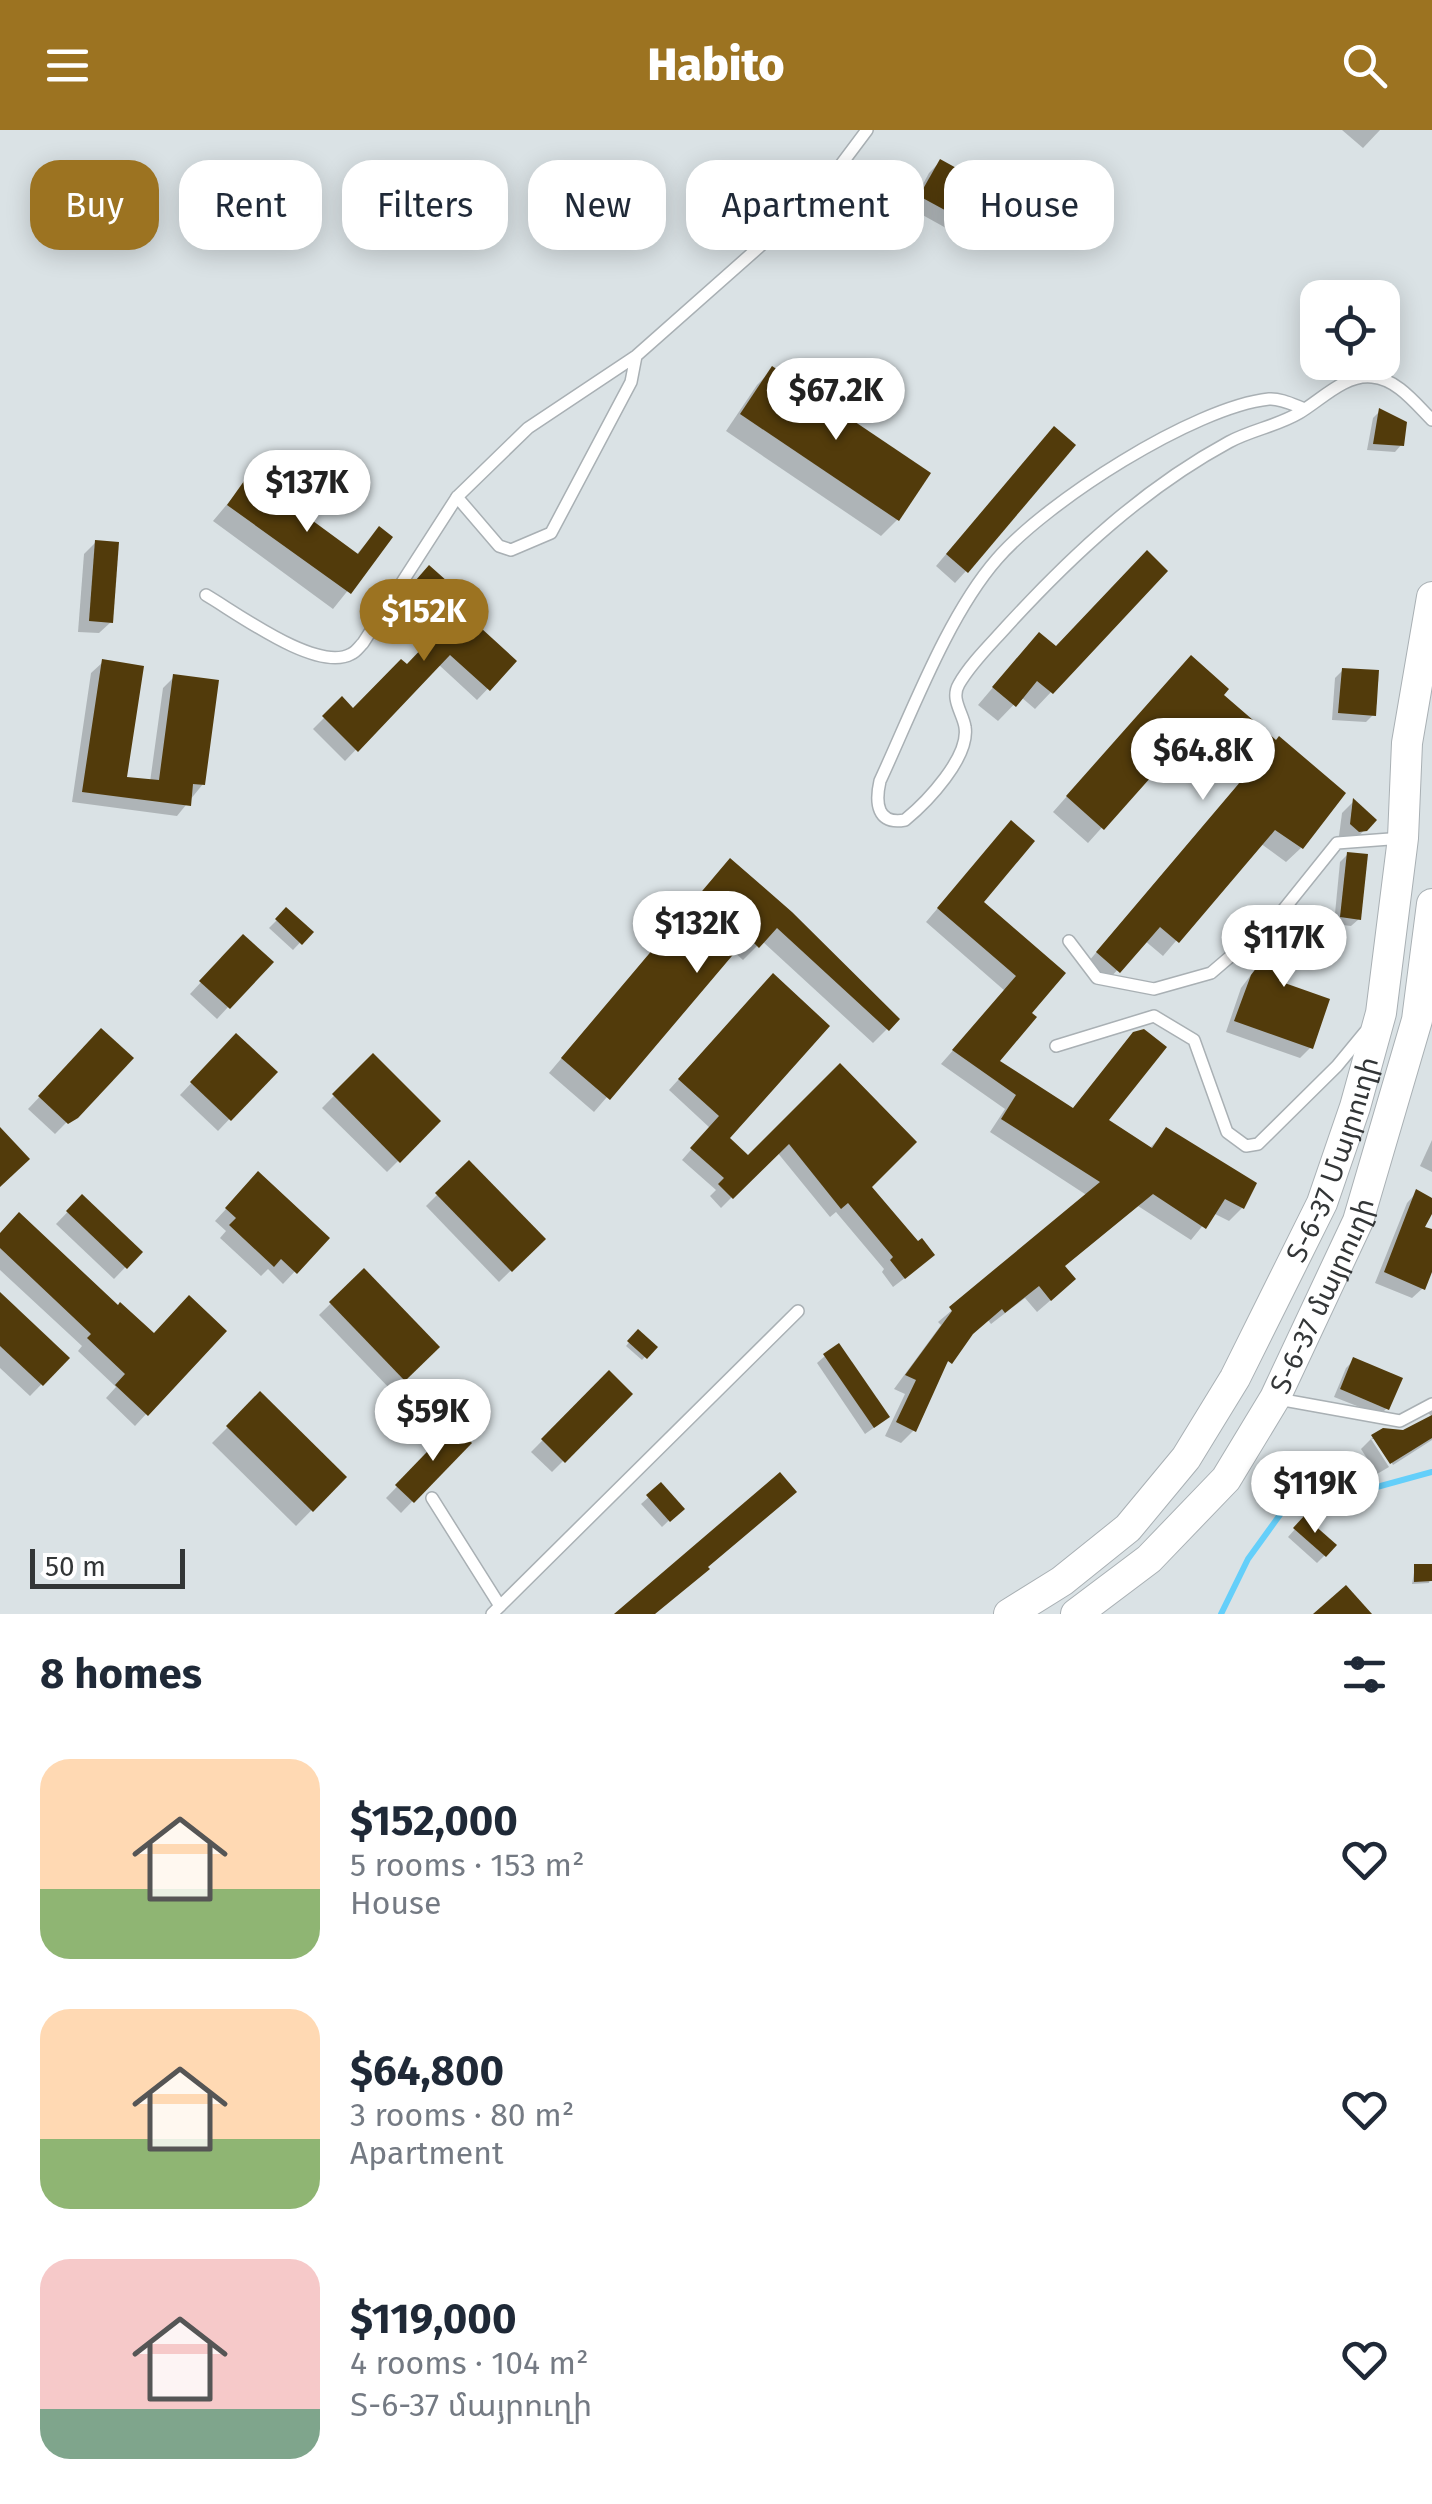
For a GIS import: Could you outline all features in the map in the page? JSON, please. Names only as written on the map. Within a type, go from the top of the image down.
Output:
[{"type":"main road","name":"Տ-6-37 Մայրուղի","points":[[1009,1614],[1062,1582],[1128,1528],[1186,1458],[1235,1378],[1322,1203],[1355,1107],[1380,1013],[1403,838],[1407,744],[1431,602]]},
{"type":"main road","name":"Տ-6-37 մայրուղի","points":[[1076,1614],[1149,1560],[1226,1480],[1275,1398],[1358,1220],[1417,1020],[1432,904]]},
{"type":"main road","points":[[1380,1013],[1417,1020]]},
{"type":"lane","points":[[206,595],[294,647],[323,657],[349,656],[364,644],[457,497],[528,428],[636,356],[818,194],[868,130]]},
{"type":"lane","points":[[457,497],[499,546],[511,550],[550,532],[631,382],[636,356]]},
{"type":"lane","points":[[1305,409],[1274,398],[1198,418],[1066,497],[997,558],[959,617],[880,781],[876,806],[886,819],[906,820],[962,756],[965,726],[955,695],[980,656],[1043,586],[1154,487],[1231,440],[1305,409],[1354,377],[1390,382],[1432,420]]},
{"type":"lane","points":[[1068,941],[1097,978],[1154,989],[1211,973],[1280,914],[1337,843],[1403,838]]},
{"type":"lane","points":[[1056,1046],[1154,1016],[1194,1040],[1227,1132],[1246,1146],[1258,1144],[1338,1066],[1380,1013]]},
{"type":"lane","points":[[432,1498],[496,1610],[798,1312]]},
{"type":"lane","points":[[1275,1398],[1400,1422],[1432,1404]]},
{"type":"building","points":[[940,159],[944,161],[944,210],[924,199],[924,187]]},
{"type":"building","points":[[772,366],[931,473],[899,521],[740,414]]},
{"type":"building","points":[[1379,408],[1407,422],[1404,446],[1373,444]]},
{"type":"building","points":[[1054,426],[1076,445],[968,573],[946,554]]},
{"type":"building","points":[[249,474],[358,554],[379,526],[393,537],[351,594],[227,505]]},
{"type":"building","points":[[95,540],[119,542],[113,623],[89,621]]},
{"type":"building","points":[[1147,550],[1168,571],[1053,694],[1037,681],[1016,707],[992,687],[1039,632],[1056,646]]},
{"type":"building","points":[[429,565],[466,598],[458,607],[517,661],[490,691],[450,655],[358,752],[322,716],[342,696],[353,708],[401,659],[407,664],[447,622],[409,588]]},
{"type":"building","points":[[1191,655],[1229,689],[1224,695],[1346,793],[1303,849],[1275,830],[1179,943],[1160,927],[1120,973],[1096,952],[1252,768],[1199,723],[1104,830],[1066,796]]},
{"type":"building","points":[[102,659],[144,666],[127,777],[159,780],[173,674],[219,680],[205,785],[193,784],[191,806],[82,792]]},
{"type":"building","points":[[1342,668],[1379,670],[1376,716],[1338,713]]},
{"type":"building","points":[[1353,798],[1377,820],[1367,831],[1359,832],[1350,824]]},
{"type":"building","points":[[1011,820],[1035,841],[984,902],[1066,973],[1032,1013],[1037,1017],[1000,1061],[1073,1108],[1133,1032],[1144,1029],[1167,1047],[1109,1120],[1152,1148],[1166,1127],[1257,1183],[1244,1209],[1225,1199],[1206,1229],[1153,1194],[1065,1266],[1076,1279],[1051,1301],[1039,1286],[1005,1313],[1002,1309],[973,1334],[952,1364],[948,1361],[916,1432],[896,1422],[916,1380],[905,1375],[952,1311],[949,1307],[1100,1182],[1001,1119],[1016,1095],[952,1050],[1016,976],[937,908]]},
{"type":"building","points":[[1347,852],[1368,854],[1361,920],[1340,917]]},
{"type":"building","points":[[730,858],[792,912],[900,1019],[889,1031],[777,928],[759,948],[748,937],[610,1100],[561,1058]]},
{"type":"building","points":[[286,907],[314,932],[302,945],[275,919]]},
{"type":"building","points":[[1302,908],[1322,924],[1279,981],[1330,999],[1313,1049],[1234,1021],[1251,975]]},
{"type":"building","points":[[243,934],[274,962],[230,1009],[199,981]]},
{"type":"building","points":[[773,973],[830,1026],[730,1138],[748,1155],[840,1063],[917,1142],[872,1187],[935,1255],[905,1279],[890,1260],[893,1257],[848,1203],[841,1209],[789,1144],[733,1199],[718,1184],[724,1178],[690,1148],[719,1116],[678,1079]]},
{"type":"building","points":[[101,1028],[134,1058],[68,1124],[38,1096]]},
{"type":"building","points":[[236,1033],[278,1072],[231,1121],[190,1082]]},
{"type":"building","points":[[373,1053],[441,1121],[400,1163],[332,1094]]},
{"type":"building","points":[[0,1127],[30,1159],[0,1187]]},
{"type":"building","points":[[469,1160],[546,1239],[512,1272],[435,1193]]},
{"type":"building","points":[[258,1171],[330,1238],[297,1274],[281,1259],[274,1267],[229,1225],[236,1218],[225,1208]]},
{"type":"building","points":[[1416,1189],[1432,1198],[1432,1214],[1425,1227],[1432,1229],[1432,1272],[1425,1290],[1384,1272]]},
{"type":"building","points":[[82,1194],[143,1252],[127,1269],[66,1211]]},
{"type":"building","points":[[19,1212],[118,1305],[120,1302],[154,1333],[189,1295],[227,1331],[148,1416],[115,1385],[125,1374],[87,1338],[91,1334],[0,1248],[0,1233]]},
{"type":"building","points":[[364,1268],[440,1347],[405,1381],[329,1302]]},
{"type":"building","points":[[0,1292],[70,1358],[43,1386],[0,1346]]},
{"type":"building","points":[[638,1329],[658,1347],[647,1359],[627,1341]]},
{"type":"building","points":[[839,1343],[890,1417],[874,1428],[823,1354]]},
{"type":"building","points":[[1353,1357],[1403,1378],[1389,1410],[1340,1389]]},
{"type":"building","points":[[609,1370],[633,1394],[565,1463],[541,1439]]},
{"type":"building","points":[[260,1391],[347,1477],[313,1512],[226,1426]]},
{"type":"building","points":[[1432,1415],[1432,1438],[1390,1464],[1371,1435],[1383,1428],[1403,1430]]},
{"type":"building","points":[[453,1425],[472,1443],[414,1503],[395,1485]]},
{"type":"building","points":[[780,1472],[797,1492],[710,1569],[655,1614],[614,1614]]},
{"type":"building","points":[[661,1482],[685,1509],[670,1522],[646,1495]]},
{"type":"building","points":[[1304,1516],[1337,1545],[1326,1557],[1293,1528]]},
{"type":"building","points":[[1414,1564],[1432,1564],[1432,1581],[1414,1582]]},
{"type":"building","points":[[1346,1585],[1372,1614],[1313,1614]]},
{"type":"waterway","points":[[1221,1614],[1248,1559],[1287,1505],[1355,1493],[1432,1472]]}]
